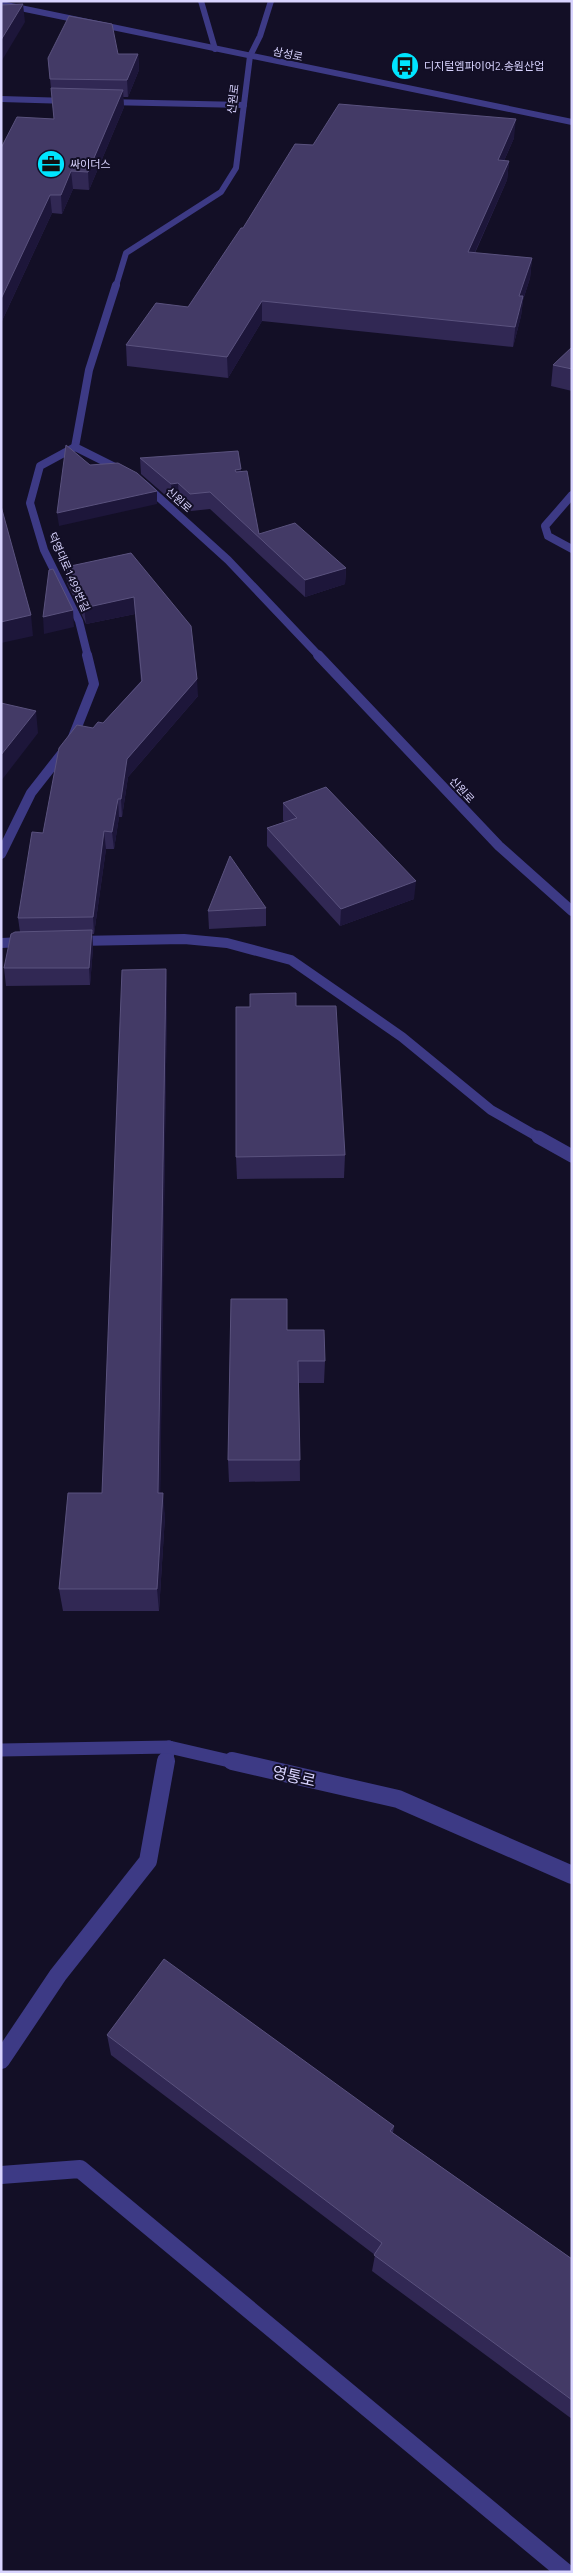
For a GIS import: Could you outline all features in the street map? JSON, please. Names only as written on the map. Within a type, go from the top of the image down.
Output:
[{"type":"street","points":[[201,1],[216,49]]},
{"type":"street","name":"신원로","points":[[271,1],[260,36],[250,56],[236,168],[221,192],[126,253],[89,370],[75,447],[141,481],[228,560],[499,846],[572,911]]},
{"type":"street","name":"삼성로","points":[[1,4],[572,122]]},
{"type":"street","points":[[1,99],[80,101]]},
{"type":"street","points":[[99,102],[244,105]]},
{"type":"street","name":"덕영대로1499번길","points":[[1,854],[31,793],[71,742],[94,684],[79,621],[44,550],[30,503],[40,466],[75,447]]},
{"type":"street","points":[[572,495],[545,526],[548,536],[572,549]]},
{"type":"street","points":[[68,942],[184,939],[228,943],[291,960],[402,1037],[491,1110],[572,1156]]},
{"type":"street","points":[[1,943],[40,942]]},
{"type":"street","points":[[1,2060],[58,1975],[148,1861],[169,1747]]},
{"type":"street","name":"영통로","points":[[1,1750],[169,1747],[398,1799],[572,1875]]},
{"type":"street","points":[[1,2176],[80,2169],[565,2572]]},
{"type":"building","points":[[23,4],[1,40],[1,5]]},
{"type":"building","points":[[69,16],[112,24],[118,54],[138,54],[127,80],[50,79],[48,58]]},
{"type":"building","points":[[51,88],[123,90],[88,172],[71,171],[61,195],[50,195],[1,299],[1,148],[17,117],[54,119]]},
{"type":"building","points":[[339,104],[516,119],[498,160],[509,161],[468,252],[532,258],[519,296],[523,296],[515,327],[262,301],[227,357],[126,345],[156,303],[188,307],[241,228],[243,228],[295,144],[313,145]]},
{"type":"building","points":[[572,347],[572,369],[553,365]]},
{"type":"building","points":[[66,445],[90,465],[118,463],[137,473],[157,491],[57,513]]},
{"type":"building","points":[[238,451],[241,469],[235,470],[236,472],[247,471],[259,534],[295,523],[346,568],[305,580],[210,492],[190,494],[178,483],[171,484],[140,458]]},
{"type":"building","points":[[1,506],[31,615],[1,622]]},
{"type":"building","points":[[131,553],[191,626],[197,679],[127,759],[121,799],[118,799],[112,832],[104,831],[93,917],[18,918],[32,832],[43,833],[59,748],[77,725],[93,728],[98,722],[103,723],[142,681],[134,597],[84,608],[66,567]]},
{"type":"building","points":[[53,569],[73,610],[43,617],[49,570]]},
{"type":"building","points":[[1,703],[36,711],[1,755]]},
{"type":"building","points":[[326,787],[416,881],[341,909],[267,828],[297,818],[283,803]]},
{"type":"building","points":[[230,856],[266,908],[208,911]]},
{"type":"building","points":[[92,930],[89,968],[4,968],[11,934],[15,932]]},
{"type":"building","points":[[166,969],[158,1493],[163,1493],[157,1589],[59,1589],[68,1493],[102,1493],[122,970]]},
{"type":"building","points":[[296,993],[296,1006],[336,1006],[345,1155],[236,1157],[236,1007],[250,1007],[250,994]]},
{"type":"building","points":[[231,1299],[287,1299],[287,1330],[324,1330],[325,1361],[298,1361],[300,1460],[228,1460]]},
{"type":"building","points":[[164,1959],[394,2126],[390,2131],[572,2259],[572,2400],[374,2255],[382,2243],[107,2035]]},
{"type":"place","name":"디지털엠파이어2.송원산업","points":[[405,66]]},
{"type":"place","name":"싸이더스","points":[[51,164]]}]
